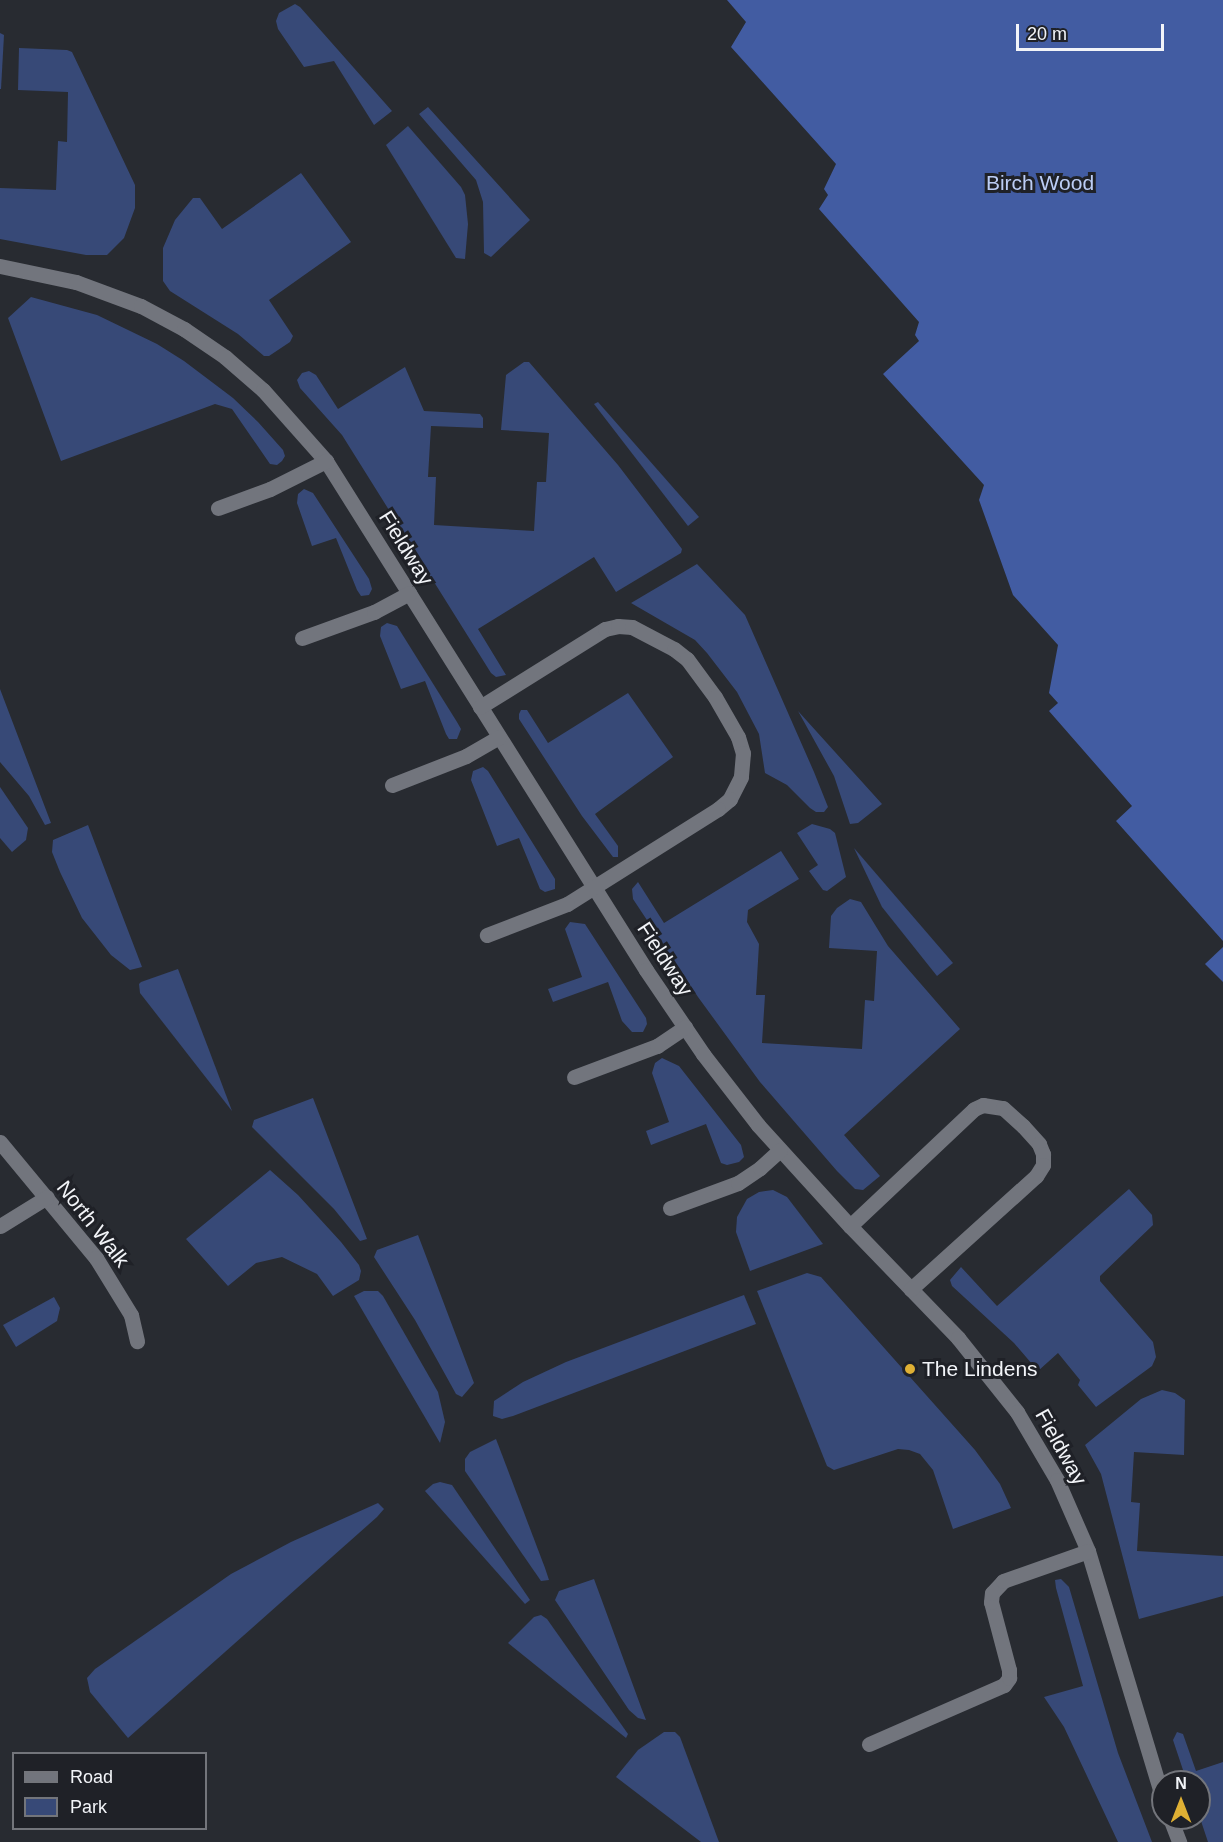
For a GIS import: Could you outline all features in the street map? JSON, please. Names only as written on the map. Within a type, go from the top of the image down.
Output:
[{"type":"street","name":"Fieldway","points":[[0,266],[76,282],[141,306],[184,329],[225,357],[263,390],[326,460],[480,707],[685,1027],[737,1098],[780,1149],[994,1379],[1017,1412],[1057,1480],[1088,1551],[1154,1770]]},
{"type":"street","points":[[218,508],[270,489],[326,460]]},
{"type":"street","points":[[303,638],[374,612],[409,592]]},
{"type":"street","points":[[480,707],[605,629],[618,626],[645,632],[687,659],[715,697],[738,737],[743,753],[741,777],[730,799],[567,904],[487,935]]},
{"type":"street","points":[[392,785],[466,756],[499,737]]},
{"type":"street","points":[[574,1077],[657,1046],[685,1027]]},
{"type":"street","points":[[850,1226],[974,1109],[983,1105],[1004,1108],[1023,1126],[1039,1144],[1043,1154],[1043,1165],[1036,1176],[911,1289]]},
{"type":"street","name":"North Walk","points":[[0,1142],[96,1258],[131,1315],[137,1341]]},
{"type":"street","points":[[670,1208],[738,1182],[760,1168],[780,1149]]},
{"type":"street","points":[[0,1226],[47,1197]]},
{"type":"street","points":[[869,1744],[1004,1685],[1009,1678],[1009,1670],[991,1602],[992,1593],[1004,1581],[1088,1551]]},
{"type":"green space","name":"Birch Wood","points":[[727,0],[1223,0],[1223,941],[1116,821],[1132,806],[1049,711],[1058,703],[1049,693],[1058,645],[1013,595],[979,500],[984,485],[883,374],[919,341],[915,335],[919,322],[819,209],[828,195],[824,189],[836,164],[731,47],[746,22]]},
{"type":"green space","points":[[295,4],[392,111],[374,125],[334,61],[304,67],[278,29],[276,21],[279,13]]},
{"type":"green space","points":[[0,33],[4,35],[1,89],[0,89]]},
{"type":"green space","points":[[19,48],[72,52],[135,185],[135,208],[124,238],[107,255],[86,255],[0,239],[0,188],[56,190],[58,141],[67,142],[68,92],[18,90]]},
{"type":"green space","points":[[428,107],[530,220],[491,257],[484,253],[483,202],[476,180],[419,114]]},
{"type":"green space","points":[[408,126],[461,187],[465,195],[468,224],[465,259],[456,258],[386,145]]},
{"type":"green space","points":[[301,173],[351,242],[269,300],[293,336],[290,342],[269,356],[264,356],[238,334],[170,291],[163,281],[163,248],[175,220],[193,198],[200,198],[222,229]]},
{"type":"green space","points":[[31,297],[97,315],[157,344],[184,361],[233,398],[258,422],[283,450],[285,456],[282,461],[277,465],[270,464],[232,409],[215,404],[61,461],[8,318]]},
{"type":"green space","points":[[524,362],[529,362],[618,465],[682,549],[681,553],[616,592],[594,557],[478,629],[506,675],[496,677],[491,673],[342,435],[300,388],[297,380],[302,373],[309,371],[316,375],[338,409],[405,367],[424,411],[480,414],[483,418],[483,428],[431,426],[428,477],[436,477],[434,525],[534,531],[537,482],[546,482],[549,433],[501,430],[506,375]]},
{"type":"green space","points":[[598,402],[699,517],[688,526],[594,404]]},
{"type":"green space","points":[[304,489],[313,493],[369,579],[372,589],[369,595],[361,596],[357,590],[336,538],[312,546],[297,503],[298,494]]},
{"type":"green space","points":[[697,564],[745,615],[814,772],[828,807],[824,812],[816,812],[787,785],[765,773],[759,734],[737,692],[695,640],[631,603]]},
{"type":"green space","points":[[387,623],[397,626],[457,722],[461,729],[457,739],[449,739],[446,734],[425,681],[401,689],[380,636],[381,627]]},
{"type":"green space","points":[[0,689],[51,823],[45,825],[29,796],[0,762]]},
{"type":"green space","points":[[628,693],[673,757],[595,814],[618,846],[618,857],[613,857],[582,816],[519,719],[519,714],[521,710],[527,710],[548,743]]},
{"type":"green space","points":[[798,711],[882,804],[858,823],[850,824],[834,776]]},
{"type":"green space","points":[[483,767],[488,771],[555,879],[555,889],[545,892],[540,889],[519,838],[497,846],[471,780],[473,771]]},
{"type":"green space","points":[[0,787],[28,828],[26,840],[12,852],[0,838]]},
{"type":"green space","points":[[812,824],[830,829],[835,833],[846,877],[827,891],[823,890],[809,871],[818,865],[797,833]]},
{"type":"green space","points":[[88,825],[142,967],[130,970],[111,955],[82,918],[52,852],[53,840]]},
{"type":"green space","points":[[854,848],[953,963],[937,976],[882,907]]},
{"type":"green space","points":[[781,851],[799,879],[748,910],[747,922],[759,944],[756,995],[765,995],[762,1043],[862,1049],[865,1000],[874,1001],[877,951],[829,948],[831,916],[837,908],[850,899],[861,902],[888,946],[960,1029],[844,1135],[880,1176],[863,1190],[855,1189],[837,1171],[760,1082],[698,997],[633,899],[632,889],[638,882],[664,923]]},
{"type":"green space","points":[[570,922],[585,924],[646,1018],[647,1024],[643,1032],[632,1032],[622,1021],[608,982],[553,1002],[548,989],[582,977],[565,929]]},
{"type":"green space","points":[[1223,947],[1223,982],[1205,964]]},
{"type":"green space","points":[[178,969],[232,1111],[140,993],[139,984],[141,982]]},
{"type":"green space","points":[[662,1058],[679,1066],[741,1145],[744,1157],[739,1162],[727,1165],[721,1163],[706,1124],[651,1145],[646,1131],[669,1122],[652,1073],[655,1063]]},
{"type":"green space","points":[[313,1098],[367,1239],[360,1241],[334,1209],[252,1127],[254,1120]]},
{"type":"green space","points":[[270,1170],[298,1195],[341,1242],[359,1265],[361,1271],[359,1280],[333,1296],[317,1274],[282,1257],[256,1263],[228,1286],[186,1239]]},
{"type":"green space","points":[[1129,1189],[1152,1215],[1153,1225],[1100,1276],[1100,1281],[1153,1342],[1156,1357],[1152,1366],[1096,1407],[1078,1385],[1080,1380],[1058,1353],[1038,1371],[1014,1343],[952,1286],[950,1280],[961,1267],[997,1306]]},
{"type":"green space","points":[[773,1190],[787,1197],[823,1244],[750,1271],[736,1232],[737,1217],[747,1199],[759,1192]]},
{"type":"green space","points":[[418,1235],[474,1383],[462,1397],[456,1394],[415,1320],[374,1257],[377,1250]]},
{"type":"green space","points":[[807,1273],[821,1277],[975,1450],[1000,1484],[1011,1508],[953,1529],[933,1470],[920,1454],[909,1450],[898,1449],[834,1470],[827,1466],[757,1291]]},
{"type":"green space","points":[[364,1291],[378,1291],[383,1296],[438,1392],[445,1422],[440,1443],[354,1296]]},
{"type":"green space","points":[[744,1295],[756,1324],[513,1416],[502,1419],[493,1416],[494,1401],[523,1382],[566,1362]]},
{"type":"green space","points":[[54,1297],[60,1308],[57,1321],[16,1347],[3,1325]]},
{"type":"green space","points":[[1162,1390],[1175,1393],[1185,1400],[1184,1455],[1134,1452],[1131,1502],[1140,1503],[1137,1551],[1223,1556],[1223,1596],[1139,1619],[1101,1474],[1085,1445],[1141,1399]]},
{"type":"green space","points":[[496,1439],[549,1580],[541,1581],[465,1471],[465,1459],[470,1452]]},
{"type":"green space","points":[[440,1482],[452,1485],[530,1600],[525,1604],[425,1491],[433,1484]]},
{"type":"green space","points":[[378,1503],[384,1509],[377,1517],[128,1738],[90,1692],[87,1678],[95,1669],[231,1574],[291,1542]]},
{"type":"green space","points":[[594,1579],[646,1720],[638,1718],[629,1710],[555,1600],[559,1591]]},
{"type":"green space","points":[[1061,1579],[1069,1587],[1118,1753],[1152,1842],[1118,1842],[1064,1727],[1044,1697],[1083,1686],[1056,1588],[1055,1580]]},
{"type":"green space","points":[[541,1615],[547,1619],[628,1734],[626,1738],[508,1643],[534,1617]]},
{"type":"green space","points":[[664,1732],[675,1732],[680,1737],[719,1842],[701,1842],[616,1777],[638,1750]]},
{"type":"green space","points":[[1177,1732],[1183,1734],[1196,1770],[1183,1770],[1173,1740]]},
{"type":"green space","points":[[1223,1762],[1223,1842],[1208,1842],[1204,1830],[1211,1830],[1211,1770],[1199,1770]]},
{"type":"place","name":"The Lindens","points":[[910,1369]]}]
